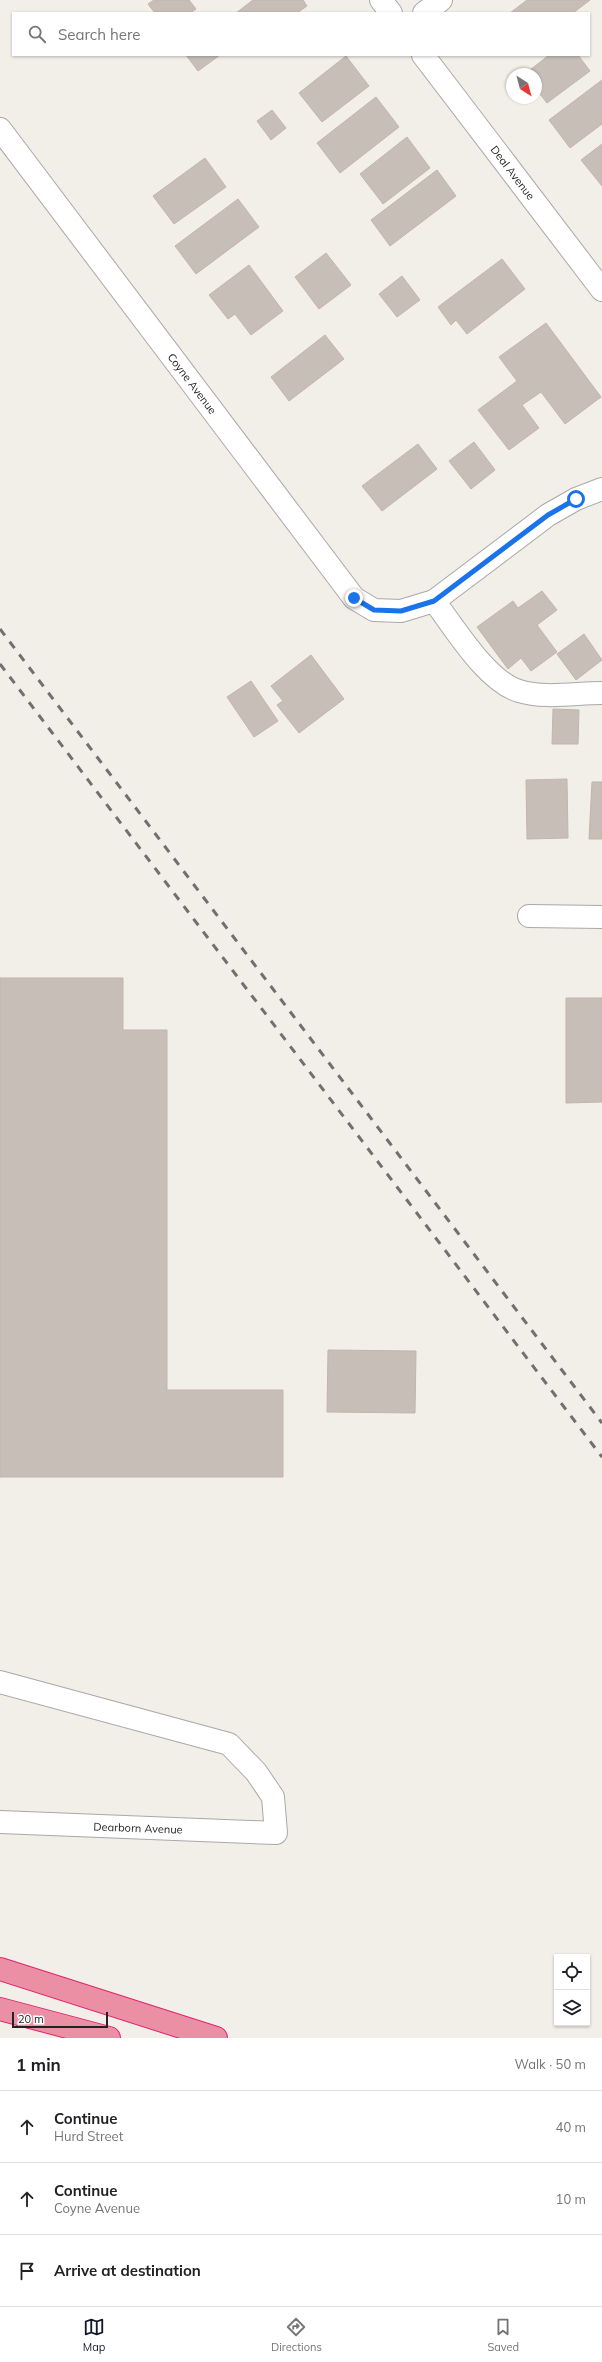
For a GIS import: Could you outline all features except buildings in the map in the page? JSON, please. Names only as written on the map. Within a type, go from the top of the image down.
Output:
[{"type":"highway","points":[[0,1970],[216,2038]]},
{"type":"highway","points":[[0,2009],[109,2038]]},
{"type":"street","points":[[381,0],[390,12]]},
{"type":"street","points":[[425,12],[441,0]]},
{"type":"street","name":"Deal Avenue","points":[[424,56],[602,290]]},
{"type":"street","name":"Coyne Avenue","points":[[0,129],[354,598],[374,610],[401,611],[434,601]]},
{"type":"street","points":[[602,489],[576,499],[548,515],[434,601],[487,671],[519,691],[548,695],[602,693]]},
{"type":"street","points":[[528,916],[602,917]]},
{"type":"street","name":"Dearborn Avenue","points":[[0,1682],[229,1744],[256,1772],[273,1797],[276,1833],[0,1822]]},
{"type":"railway","points":[[0,629],[602,1423]]},
{"type":"railway","points":[[0,664],[602,1457]]},
{"type":"route","points":[[354,598],[374,610],[401,611],[434,601],[548,515],[576,499]]}]
